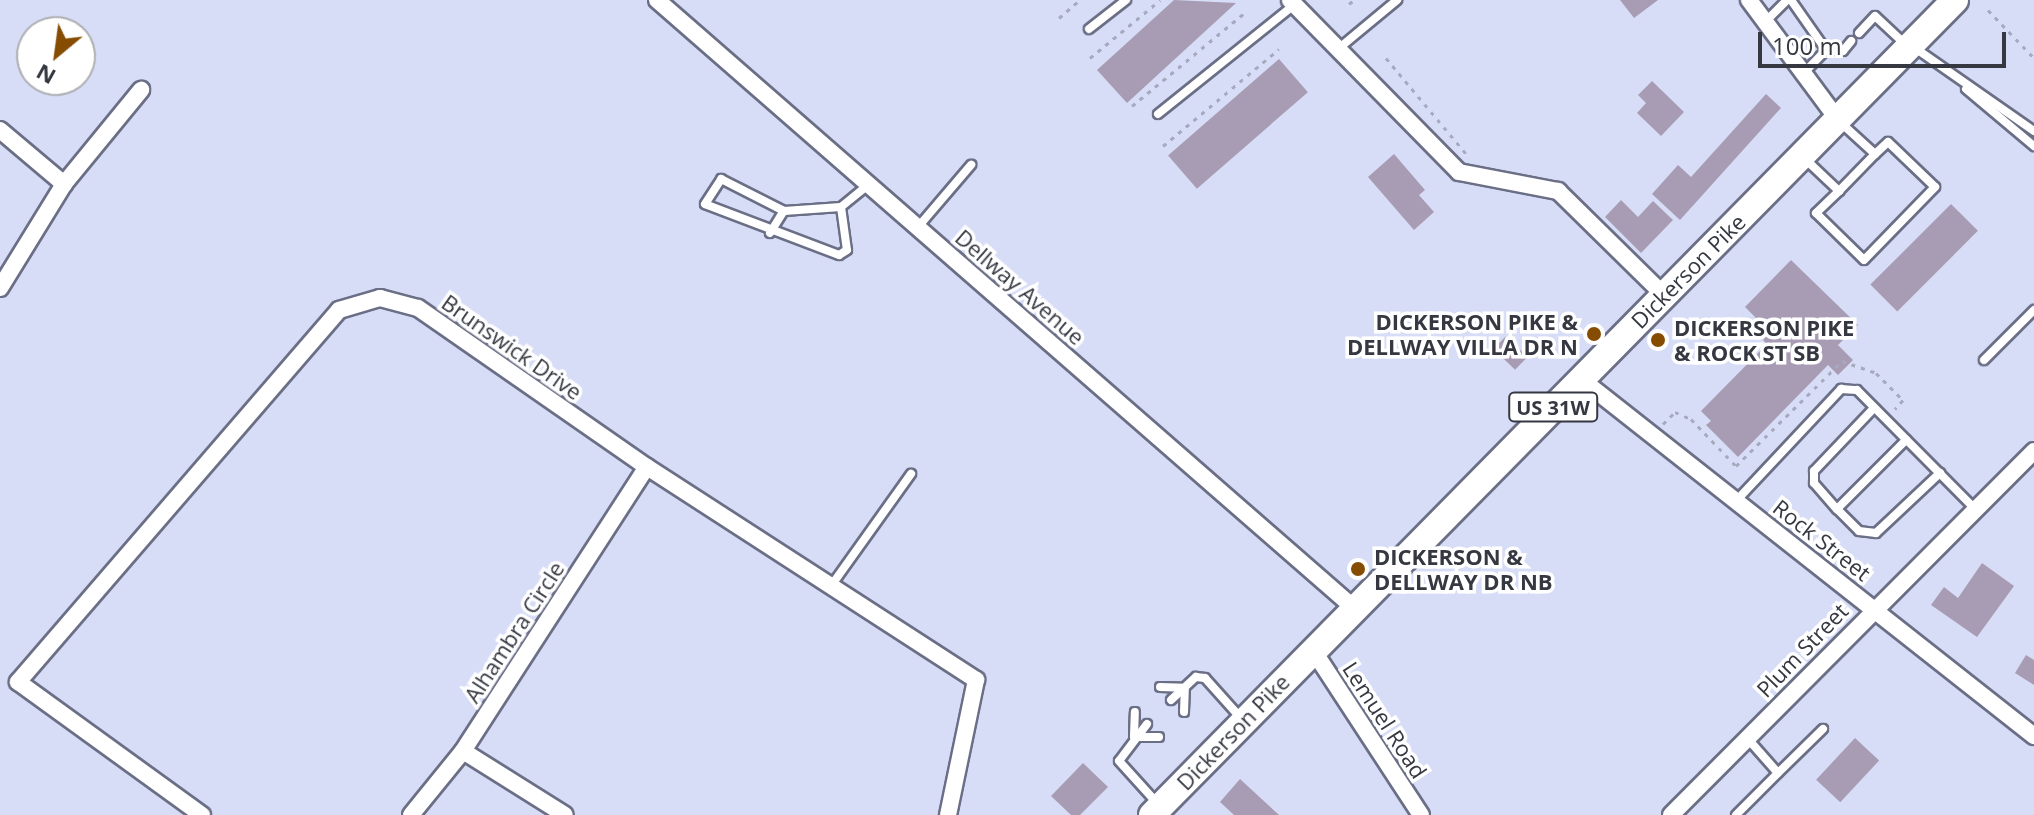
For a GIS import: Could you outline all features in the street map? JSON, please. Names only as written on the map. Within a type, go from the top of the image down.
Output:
[{"type":"main road","name":"Dickerson Pike","points":[[1156,810],[1955,0]]},
{"type":"street","name":"Dellway Avenue","points":[[657,0],[1354,608]]},
{"type":"street","points":[[1749,0],[1838,120]]},
{"type":"street","points":[[1292,2],[1459,172],[1558,191],[1664,295]]},
{"type":"street","points":[[0,288],[64,184],[141,90]]},
{"type":"street","points":[[0,130],[64,184]]},
{"type":"street","name":"Brunswick Drive","points":[[202,815],[18,682],[339,310],[380,298],[418,308],[647,467],[976,680],[948,815]]},
{"type":"street","name":"Rock Street","points":[[1581,379],[2034,736]]},
{"type":"street","name":"Plum Street","points":[[1671,815],[1873,608],[2034,451]]},
{"type":"street","name":"Alhambra Circle","points":[[411,815],[463,751],[647,467]]},
{"type":"street","name":"Lemuel Road","points":[[1313,650],[1421,815]]},
{"type":"street","points":[[463,751],[565,815]]},
{"type":"lane","points":[[1089,29],[1126,0]]},
{"type":"lane","points":[[1337,49],[1397,0]]},
{"type":"lane","points":[[1765,22],[1789,0],[1826,50]]},
{"type":"lane","points":[[1158,114],[1292,2]]},
{"type":"lane","points":[[1859,33],[1875,16],[2034,146]]},
{"type":"lane","points":[[1826,50],[1843,51],[1851,41]]},
{"type":"lane","points":[[1804,74],[1826,50]]},
{"type":"lane","points":[[1966,89],[2034,131]]},
{"type":"lane","points":[[1838,120],[1875,154]]},
{"type":"lane","points":[[1888,142],[1935,187],[1864,260],[1816,213],[1875,154],[1888,142]]},
{"type":"lane","points":[[1802,156],[1839,191]]},
{"type":"lane","points":[[918,227],[971,165]]},
{"type":"lane","points":[[841,207],[847,250],[839,255],[770,233],[705,204],[721,179],[784,211],[841,207],[869,185]]},
{"type":"lane","points":[[770,233],[784,211]]},
{"type":"lane","points":[[1984,360],[2034,310]]},
{"type":"lane","points":[[1736,501],[1830,396],[1857,390],[1975,509]]},
{"type":"lane","points":[[1874,408],[1814,471],[1814,483],[1859,531],[1876,533],[1940,473]]},
{"type":"lane","points":[[1837,509],[1906,440]]},
{"type":"lane","points":[[831,586],[911,474]]},
{"type":"lane","points":[[1171,700],[1185,688],[1205,678],[1244,721]]},
{"type":"lane","points":[[1160,687],[1185,688]]},
{"type":"lane","points":[[1184,712],[1185,688]]},
{"type":"lane","points":[[1134,737],[1135,712]]},
{"type":"lane","points":[[1147,724],[1134,737],[1119,761],[1156,810]]},
{"type":"lane","points":[[1736,815],[1823,729]]},
{"type":"lane","points":[[1134,737],[1159,737]]},
{"type":"lane","points":[[1747,739],[1778,773]]},
{"type":"path","points":[[1059,18],[1080,0]]},
{"type":"path","points":[[1090,58],[1160,0]]},
{"type":"path","points":[[1349,4],[1354,0]]},
{"type":"path","points":[[1988,10],[2034,58]]},
{"type":"path","points":[[1132,106],[1247,11]]},
{"type":"path","points":[[1163,146],[1279,49]]},
{"type":"path","points":[[1386,58],[1469,158]]},
{"type":"building","points":[[1174,0],[1236,3],[1127,103],[1097,70]]},
{"type":"building","points":[[1620,0],[1658,0],[1634,18]]},
{"type":"building","points":[[1279,59],[1308,92],[1197,189],[1168,155]]},
{"type":"building","points":[[1652,81],[1684,112],[1661,136],[1637,113],[1646,103],[1638,95]]},
{"type":"building","points":[[1766,94],[1781,108],[1680,220],[1652,194],[1678,165],[1691,177]]},
{"type":"building","points":[[1394,154],[1425,190],[1419,195],[1434,212],[1414,230],[1368,177]]},
{"type":"building","points":[[1621,200],[1638,217],[1653,201],[1673,220],[1641,253],[1605,217]]},
{"type":"building","points":[[1951,204],[1978,231],[1897,311],[1870,285]]},
{"type":"building","points":[[1791,260],[1858,325],[1838,345],[1853,360],[1838,375],[1828,365],[1738,457],[1706,425],[1711,421],[1701,411],[1767,344],[1763,340],[1770,332],[1745,307]]},
{"type":"building","points":[[1506,336],[1528,357],[1515,370],[1493,349]]},
{"type":"building","points":[[1982,563],[2014,586],[1977,637],[1931,605],[1944,587],[1958,598]]},
{"type":"building","points":[[2026,655],[2034,660],[2034,685],[2015,673]]},
{"type":"building","points":[[1855,738],[1879,761],[1840,802],[1816,780]]},
{"type":"building","points":[[1083,763],[1108,787],[1080,815],[1071,815],[1051,796]]},
{"type":"building","points":[[1240,779],[1279,815],[1234,815],[1220,802]]},
{"type":"place","name":"DICKERSON PIKE & DELLWAY VILLA DR N","points":[[1594,334]]},
{"type":"place","name":"DICKERSON PIKE & ROCK ST SB","points":[[1658,340]]},
{"type":"place","name":"DICKERSON & DELLWAY DR NB","points":[[1358,569]]}]
